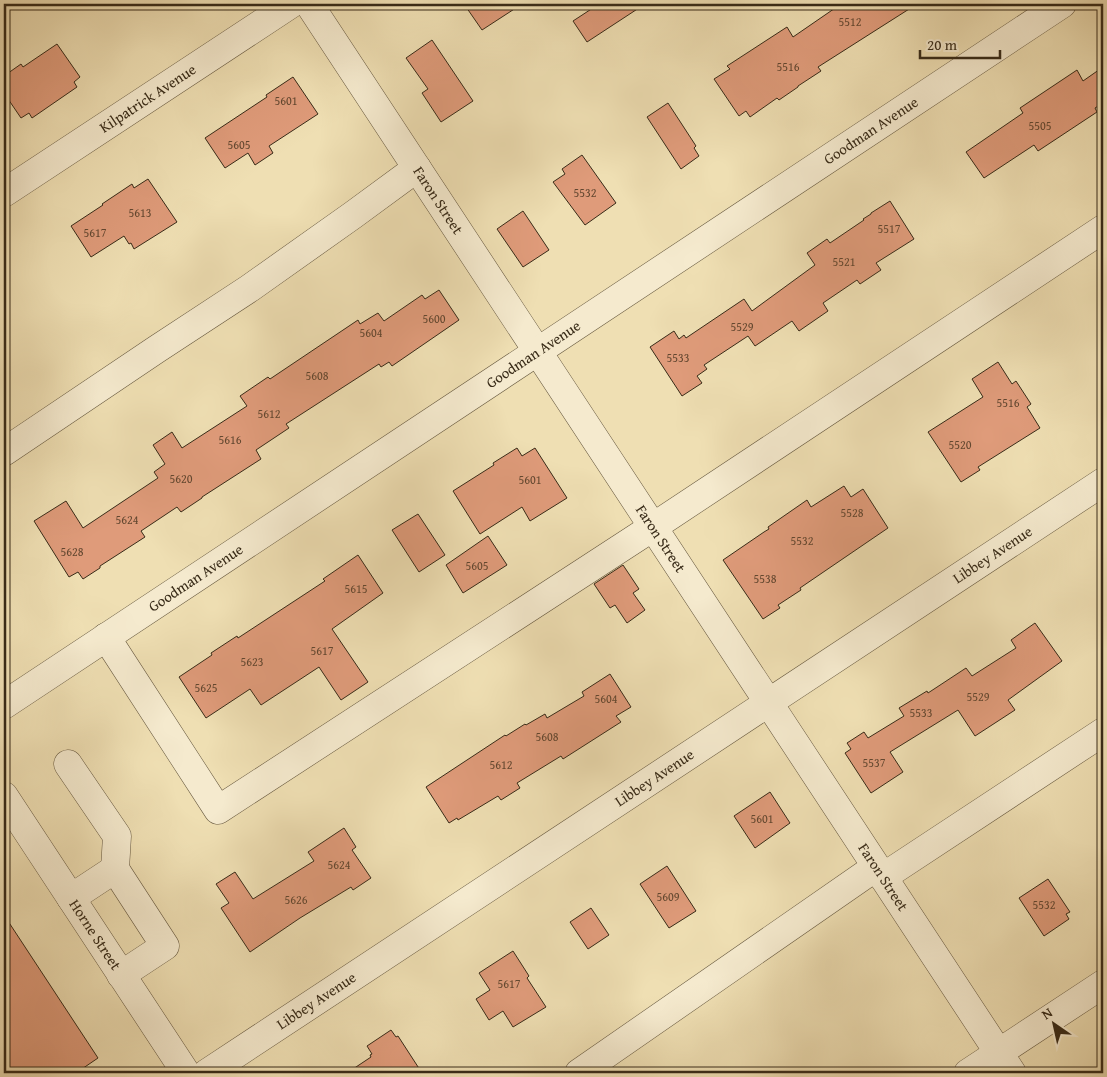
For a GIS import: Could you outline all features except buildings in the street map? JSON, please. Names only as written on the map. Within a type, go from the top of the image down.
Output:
[{"type":"street","name":"Kilpatrick Avenue","points":[[4,193],[291,4]]},
{"type":"street","name":"Faron Street","points":[[308,4],[1005,1063]]},
{"type":"street","name":"Goodman Avenue","points":[[4,705],[1062,4]]},
{"type":"street","points":[[4,452],[250,288],[353,216],[417,168]]},
{"type":"street","points":[[106,637],[218,810],[653,527],[1103,229]]},
{"type":"street","name":"Libbey Avenue","points":[[207,1073],[1103,482]]},
{"type":"street","points":[[579,1073],[880,872],[1103,732]]},
{"type":"street","points":[[68,764],[117,836],[115,870],[165,946],[121,974]]},
{"type":"street","name":"Horne Street","points":[[4,796],[186,1073]]},
{"type":"street","points":[[71,898],[115,870]]},
{"type":"street","points":[[968,1073],[1005,1063],[1103,984]]}]
